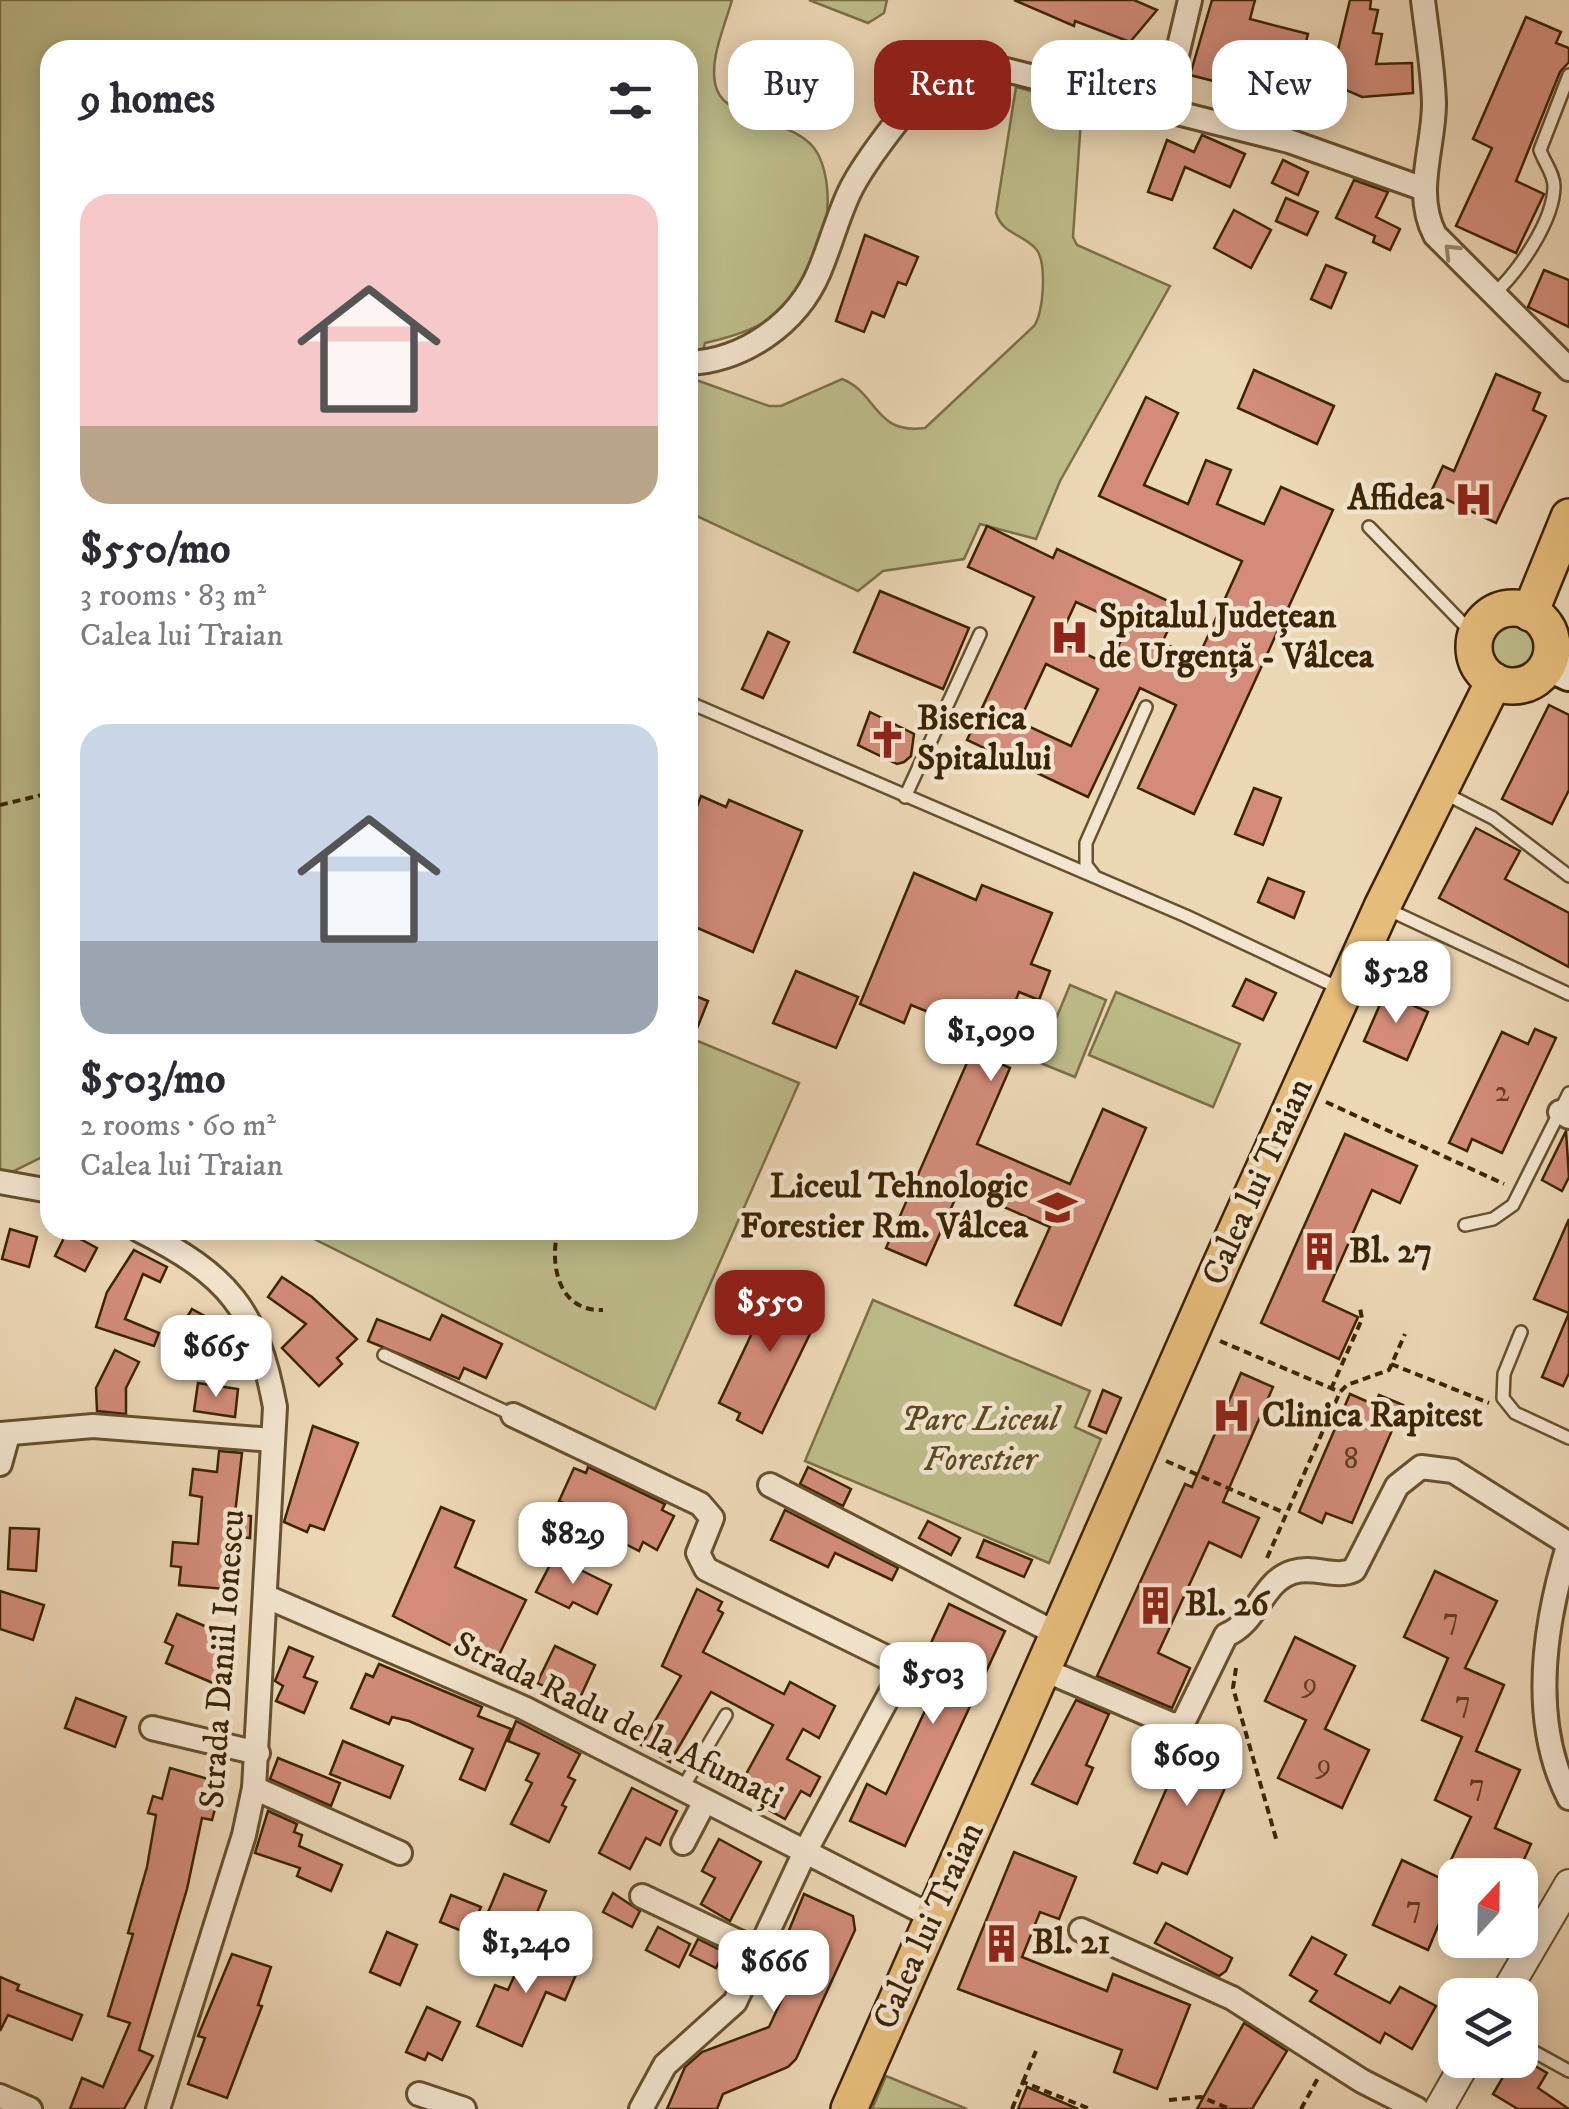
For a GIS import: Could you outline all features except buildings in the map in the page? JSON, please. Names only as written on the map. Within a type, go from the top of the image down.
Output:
[{"type":"main road","points":[[1530,613],[1569,517]]},
{"type":"main road","points":[[1509,608],[1530,613],[1550,635],[1558,669],[1531,681],[1505,685],[1494,681],[1476,660],[1475,636],[1496,612],[1509,608]]},
{"type":"main road","name":"Calea lui Traian","points":[[849,2109],[1382,906],[1494,681]]},
{"type":"street","points":[[1181,40],[1190,0]]},
{"type":"street","points":[[1423,0],[1434,99],[1423,206],[1435,235],[1569,369]]},
{"type":"street","points":[[698,361],[731,357],[754,345],[798,306],[818,274],[860,172],[947,69],[972,63],[1031,76]]},
{"type":"street","points":[[1192,117],[1289,141],[1424,188]]},
{"type":"street","points":[[0,1182],[40,1189]]},
{"type":"street","name":"Strada Daniil Ionescu","points":[[154,1240],[220,1281],[242,1306],[267,1364],[275,1407],[254,1788],[244,1835],[158,2109]]},
{"type":"street","points":[[513,1415],[700,1504],[712,1518],[698,1553],[706,1569],[900,1664],[901,1673],[805,1852],[735,2002],[664,2066],[641,2109]]},
{"type":"street","points":[[0,1464],[4,1435],[92,1426],[273,1440]]},
{"type":"street","points":[[1042,1669],[1171,1724],[1182,1724],[1217,1648],[1226,1635],[1244,1628],[1272,1586],[1291,1572],[1318,1570],[1344,1575],[1354,1570],[1397,1486],[1420,1467],[1453,1471],[1569,1543],[1550,1624],[1545,1719],[1555,1770],[1569,1798]]},
{"type":"street","points":[[770,1485],[1058,1634]]},
{"type":"street","name":"Strada Radu de la Afumați","points":[[267,1597],[524,1708],[933,1917]]},
{"type":"street","points":[[152,1728],[258,1753]]},
{"type":"street","points":[[254,1788],[400,1853]]},
{"type":"street","points":[[684,1843],[704,1800]]},
{"type":"street","points":[[1514,1978],[1569,1884]]},
{"type":"street","points":[[642,1896],[758,1951]]},
{"type":"street","points":[[1081,1930],[1232,1998],[1417,2109]]},
{"type":"street","points":[[1439,2109],[1457,2078]]},
{"type":"street","points":[[419,2094],[464,2109]]},
{"type":"street","points":[[0,2096],[30,2109]]},
{"type":"lane","points":[[1494,294],[1518,271],[1553,196],[1552,175],[1540,150],[1569,75]]},
{"type":"lane","points":[[1369,527],[1475,636]]},
{"type":"lane","points":[[905,797],[980,634]]},
{"type":"lane","points":[[698,706],[1345,990]]},
{"type":"lane","points":[[1096,878],[1086,864],[1086,843],[1146,707]]},
{"type":"lane","points":[[1438,790],[1492,818],[1569,876]]},
{"type":"lane","points":[[1382,906],[1569,994]]},
{"type":"lane","points":[[1465,1226],[1494,1219],[1514,1205],[1566,1107]]},
{"type":"lane","points":[[1521,1332],[1502,1385],[1503,1398],[1515,1413],[1569,1438]]},
{"type":"lane","points":[[384,1355],[513,1415]]},
{"type":"lane","points":[[682,1789],[726,1715]]},
{"type":"lane","points":[[1538,2054],[1569,2071]]},
{"type":"path","points":[[0,805],[40,795]]},
{"type":"path","points":[[1341,1109],[1522,1192]]},
{"type":"path","points":[[557,1240],[554,1263],[562,1294],[586,1311],[603,1310]]},
{"type":"path","points":[[1332,1388],[1362,1318],[1360,1308]]},
{"type":"path","points":[[1266,1560],[1340,1392],[1347,1385],[1389,1370],[1406,1334]]},
{"type":"path","points":[[1249,1353],[1340,1392]]},
{"type":"path","points":[[1392,1364],[1515,1413]]},
{"type":"path","points":[[1138,1450],[1285,1514]]},
{"type":"path","points":[[1244,1628],[1233,1688],[1277,1842]]},
{"type":"path","points":[[1012,2109],[1036,2051]]},
{"type":"path","points":[[1301,2109],[1328,2058]]},
{"type":"path","points":[[1023,2082],[1090,2109]]},
{"type":"path","points":[[1169,2100],[1201,2098],[1230,2109]]},
{"type":"green space","points":[[0,0],[732,0],[714,68],[717,90],[728,104],[728,130],[788,130],[809,142],[824,172],[827,212],[818,254],[800,291],[779,313],[759,325],[705,343],[698,372],[698,40],[40,40],[40,1158],[0,1178]]},
{"type":"green space","points":[[809,0],[887,0],[884,13],[868,23]]},
{"type":"green space","points":[[1016,87],[1031,91],[1031,130],[1080,130],[1073,237],[1077,245],[1170,286],[1060,481],[1036,539],[980,524],[964,559],[883,571],[858,591],[698,517],[698,381],[769,406],[781,406],[842,379],[854,385],[896,425],[925,428],[1034,326],[1040,310],[1042,265],[1036,249],[1003,226],[996,213]]},
{"type":"green space","points":[[1513,625],[1529,632],[1536,648],[1529,664],[1513,671],[1497,664],[1490,648],[1497,632]]},
{"type":"green space","points":[[1070,985],[1106,1000],[1075,1077],[1038,1062]]},
{"type":"green space","points":[[1116,992],[1240,1044],[1213,1107],[1089,1055]]},
{"type":"green space","points":[[698,1041],[799,1083],[655,1409],[316,1240],[698,1240]]},
{"type":"green space","name":"Parc Liceul Forestier","points":[[873,1300],[1090,1391],[1075,1427],[1101,1439],[1049,1563],[805,1461]]},
{"type":"green space","points":[[886,2076],[967,2109],[872,2109]]},
{"type":"place","name":"Affidea","points":[[1474,499]]},
{"type":"place","name":"Spitalul Județean de Urgență - Vâlcea","points":[[1069,637]]},
{"type":"place","name":"Biserica Spitalului","points":[[887,739]]},
{"type":"place","name":"Liceul Tehnologic Forestier Rm. Vâlcea","points":[[1058,1207]]},
{"type":"place","name":"Bl. 27","points":[[1319,1252]]},
{"type":"place","name":"Clinica Rapitest","points":[[1232,1416]]},
{"type":"place","name":"Bl. 26","points":[[1155,1605]]},
{"type":"place","name":"Bl. 21","points":[[1002,1943]]}]
